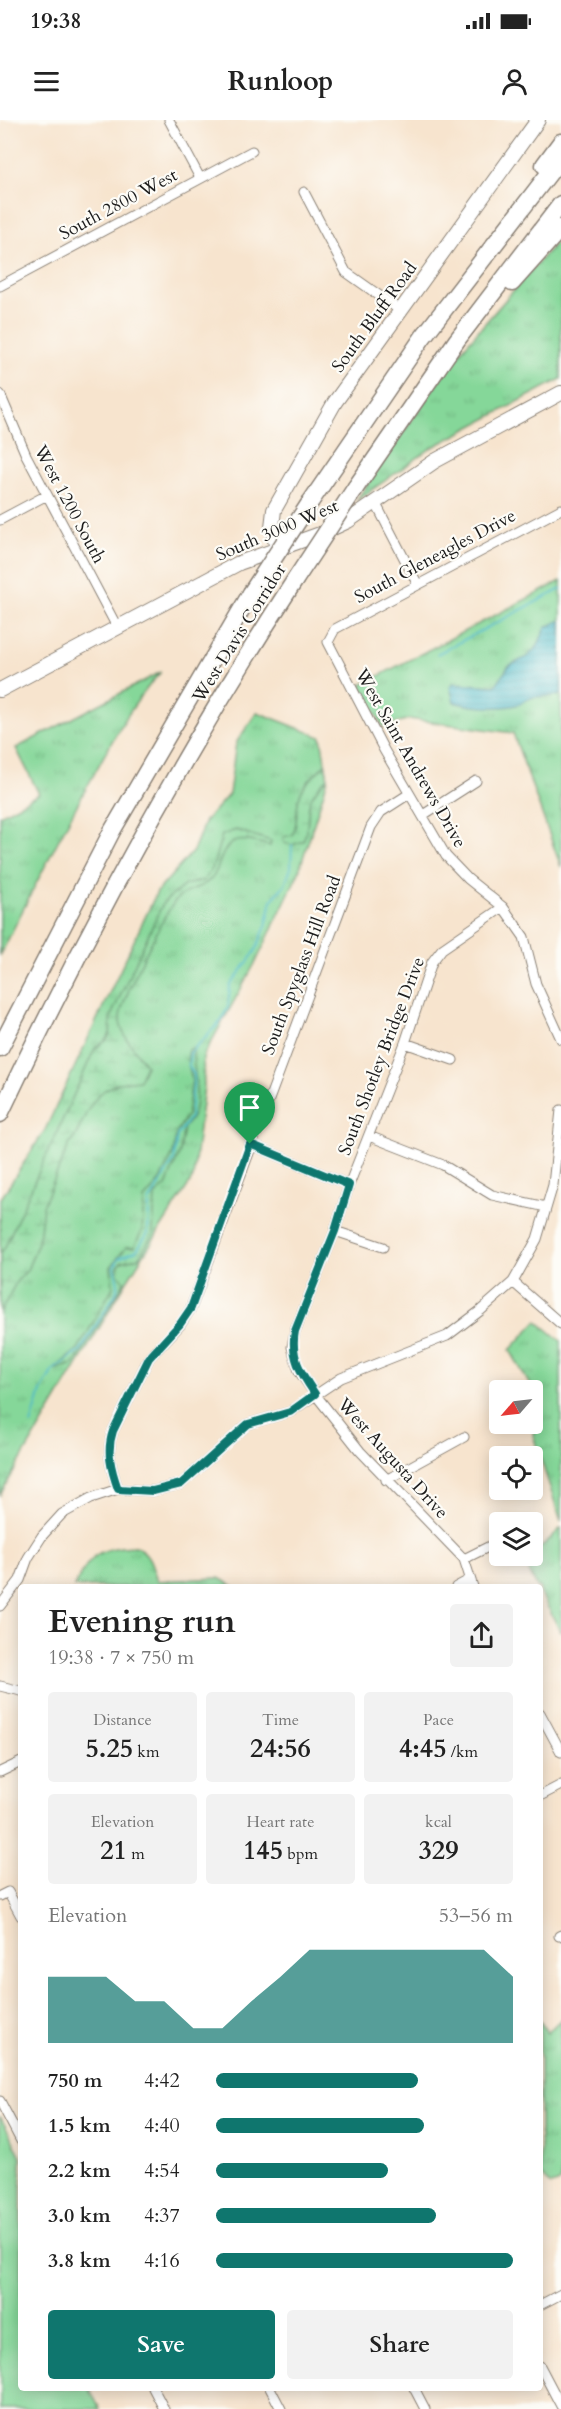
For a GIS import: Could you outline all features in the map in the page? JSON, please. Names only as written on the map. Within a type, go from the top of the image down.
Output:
[{"type":"highway","points":[[438,318],[456,285],[561,141]]},
{"type":"highway","name":"West Davis Corridor","points":[[0,1048],[112,831],[251,593],[311,501],[438,318],[561,158]]},
{"type":"highway","name":"West Davis Corridor","points":[[0,1114],[67,976],[135,848],[224,692],[356,487],[457,340],[561,204]]},
{"type":"highway","points":[[457,340],[561,228]]},
{"type":"main road","name":"South Bluff Road","points":[[277,549],[272,521],[277,504],[335,402],[538,120]]},
{"type":"main road","name":"South 3000 West","points":[[0,690],[226,570],[334,528],[376,504],[435,461],[561,393]]},
{"type":"street","points":[[169,120],[200,178]]},
{"type":"street","name":"South 2800 West","points":[[0,286],[252,151]]},
{"type":"street","points":[[304,192],[346,272],[400,311]]},
{"type":"street","name":"West 1200 South","points":[[0,394],[17,436],[117,627]]},
{"type":"street","points":[[0,520],[47,495]]},
{"type":"street","points":[[376,504],[417,583]]},
{"type":"street","name":"South Gleneagles Drive","points":[[328,639],[335,629],[417,583],[561,509]]},
{"type":"street","name":"West Saint Andrews Drive","points":[[328,639],[329,646],[372,728],[446,856],[468,879],[503,906],[524,938],[536,984],[561,1039]]},
{"type":"street","points":[[423,815],[476,781]]},
{"type":"street","name":"South Spyglass Hill Road","points":[[118,1489],[111,1467],[109,1443],[113,1431],[149,1358],[180,1324],[191,1308],[250,1144],[371,827],[381,812],[409,794]]},
{"type":"street","name":"South Shotley Bridge Drive","points":[[292,1347],[295,1331],[405,1043],[432,962],[442,949],[503,906]]},
{"type":"street","points":[[405,1043],[453,1060]]},
{"type":"street","points":[[0,1606],[11,1594],[42,1536],[62,1514],[91,1498],[118,1489],[153,1491],[181,1484],[248,1424],[290,1412],[341,1378],[447,1336],[513,1282],[537,1239],[553,1185],[561,1110]]},
{"type":"street","points":[[369,1136],[443,1165],[492,1195],[546,1207]]},
{"type":"street","points":[[250,1144],[349,1185]]},
{"type":"street","points":[[335,1231],[383,1247]]},
{"type":"street","points":[[513,1282],[561,1324]]},
{"type":"street","name":"West Augusta Drive","points":[[292,1347],[299,1371],[360,1451],[464,1559]]},
{"type":"street","points":[[386,1480],[464,1437]]},
{"type":"street","points":[[471,1584],[464,1559],[489,1546]]},
{"type":"street","points":[[0,1686],[18,1690]]},
{"type":"street","points":[[543,1719],[561,1752]]},
{"type":"street","points":[[0,1772],[18,1763]]},
{"type":"street","points":[[543,1794],[561,1785]]},
{"type":"street","points":[[4,1894],[18,1912]]},
{"type":"street","points":[[0,2101],[18,2134]]},
{"type":"street","points":[[543,2303],[561,2294]]},
{"type":"street","points":[[543,2372],[561,2408]]},
{"type":"street","points":[[155,2391],[164,2409]]},
{"type":"street","points":[[272,2391],[281,2409]]},
{"type":"street","points":[[416,2391],[425,2409]]},
{"type":"green space","points":[[561,236],[561,379],[433,447],[356,501],[452,361]]},
{"type":"green space","points":[[561,581],[561,867],[513,733],[409,719],[383,727],[361,685]]},
{"type":"green space","points":[[161,672],[132,709],[108,748],[0,956],[0,815],[39,794],[16,748]]},
{"type":"green space","points":[[257,712],[321,737],[328,779],[298,874],[258,958],[203,1057],[204,1086],[193,1178],[127,1281],[0,1495],[0,1200],[45,1130],[157,892],[193,851],[205,821],[229,794],[236,743]]},
{"type":"green space","points":[[325,764],[328,778],[318,788],[309,803],[308,822],[303,841],[292,845],[284,843],[283,837],[292,835],[294,831],[298,803],[303,788]]},
{"type":"green space","points":[[236,830],[271,841],[270,846],[252,841],[234,842],[223,853],[213,877],[205,884],[178,898],[164,919],[136,975],[120,1017],[125,1036],[146,1065],[139,1080],[119,1083],[104,1090],[88,1110],[69,1145],[43,1206],[39,1240],[27,1270],[17,1281],[0,1313],[0,1252],[4,1249],[95,1048],[109,1036],[110,1018],[163,903],[185,885],[204,880],[212,869],[222,835]]},
{"type":"green space","points":[[193,1047],[195,1110],[184,1127],[180,1152],[166,1186],[155,1195],[153,1233],[140,1257],[121,1262],[117,1268],[118,1274],[125,1281],[74,1364],[53,1370],[78,1349],[113,1287],[111,1267],[126,1247],[134,1247],[142,1231],[144,1199],[158,1183],[173,1154],[176,1133],[187,1115],[192,1079],[187,1060],[189,1050]]},
{"type":"green space","points":[[537,1321],[561,1341],[561,1522],[543,1466],[543,1446],[537,1446],[533,1435],[543,1434],[543,1380],[527,1380],[510,1350]]},
{"type":"green space","points":[[561,1528],[561,1633],[543,1598],[543,1584],[536,1584],[526,1566],[543,1566],[543,1546]]},
{"type":"green space","points":[[135,1546],[144,1552],[148,1556],[157,1581],[219,1578],[230,1584],[76,1584],[85,1567],[97,1555],[103,1551]]},
{"type":"green space","points":[[561,2019],[561,2182],[551,2185],[543,2177],[543,2026],[547,2033]]},
{"type":"green space","points":[[0,2116],[18,2150],[18,2391],[91,2391],[100,2409],[0,2409]]},
{"type":"water","points":[[561,620],[561,695],[529,698],[520,704],[504,707],[478,707],[454,702],[450,687],[453,683],[495,686],[509,666],[527,657],[537,647],[546,627]]},
{"type":"waterway","points":[[437,654],[561,589]]},
{"type":"waterway","points":[[31,1425],[41,1391],[53,1370],[80,1351],[116,1293],[118,1283],[114,1267],[119,1258],[137,1250],[148,1233],[149,1202],[174,1160],[177,1136],[190,1117],[194,1075],[189,1066],[190,1053],[222,1020],[228,1006],[230,986],[255,952],[266,926],[272,900],[285,884],[291,868],[292,845]]},
{"type":"route","points":[[250,1144],[349,1185],[335,1231],[295,1331],[292,1347],[299,1371],[315,1394],[290,1412],[248,1424],[230,1437],[204,1465],[181,1484],[153,1491],[118,1489],[111,1467],[109,1443],[113,1431],[149,1358],[180,1324],[191,1308],[250,1144]]}]
